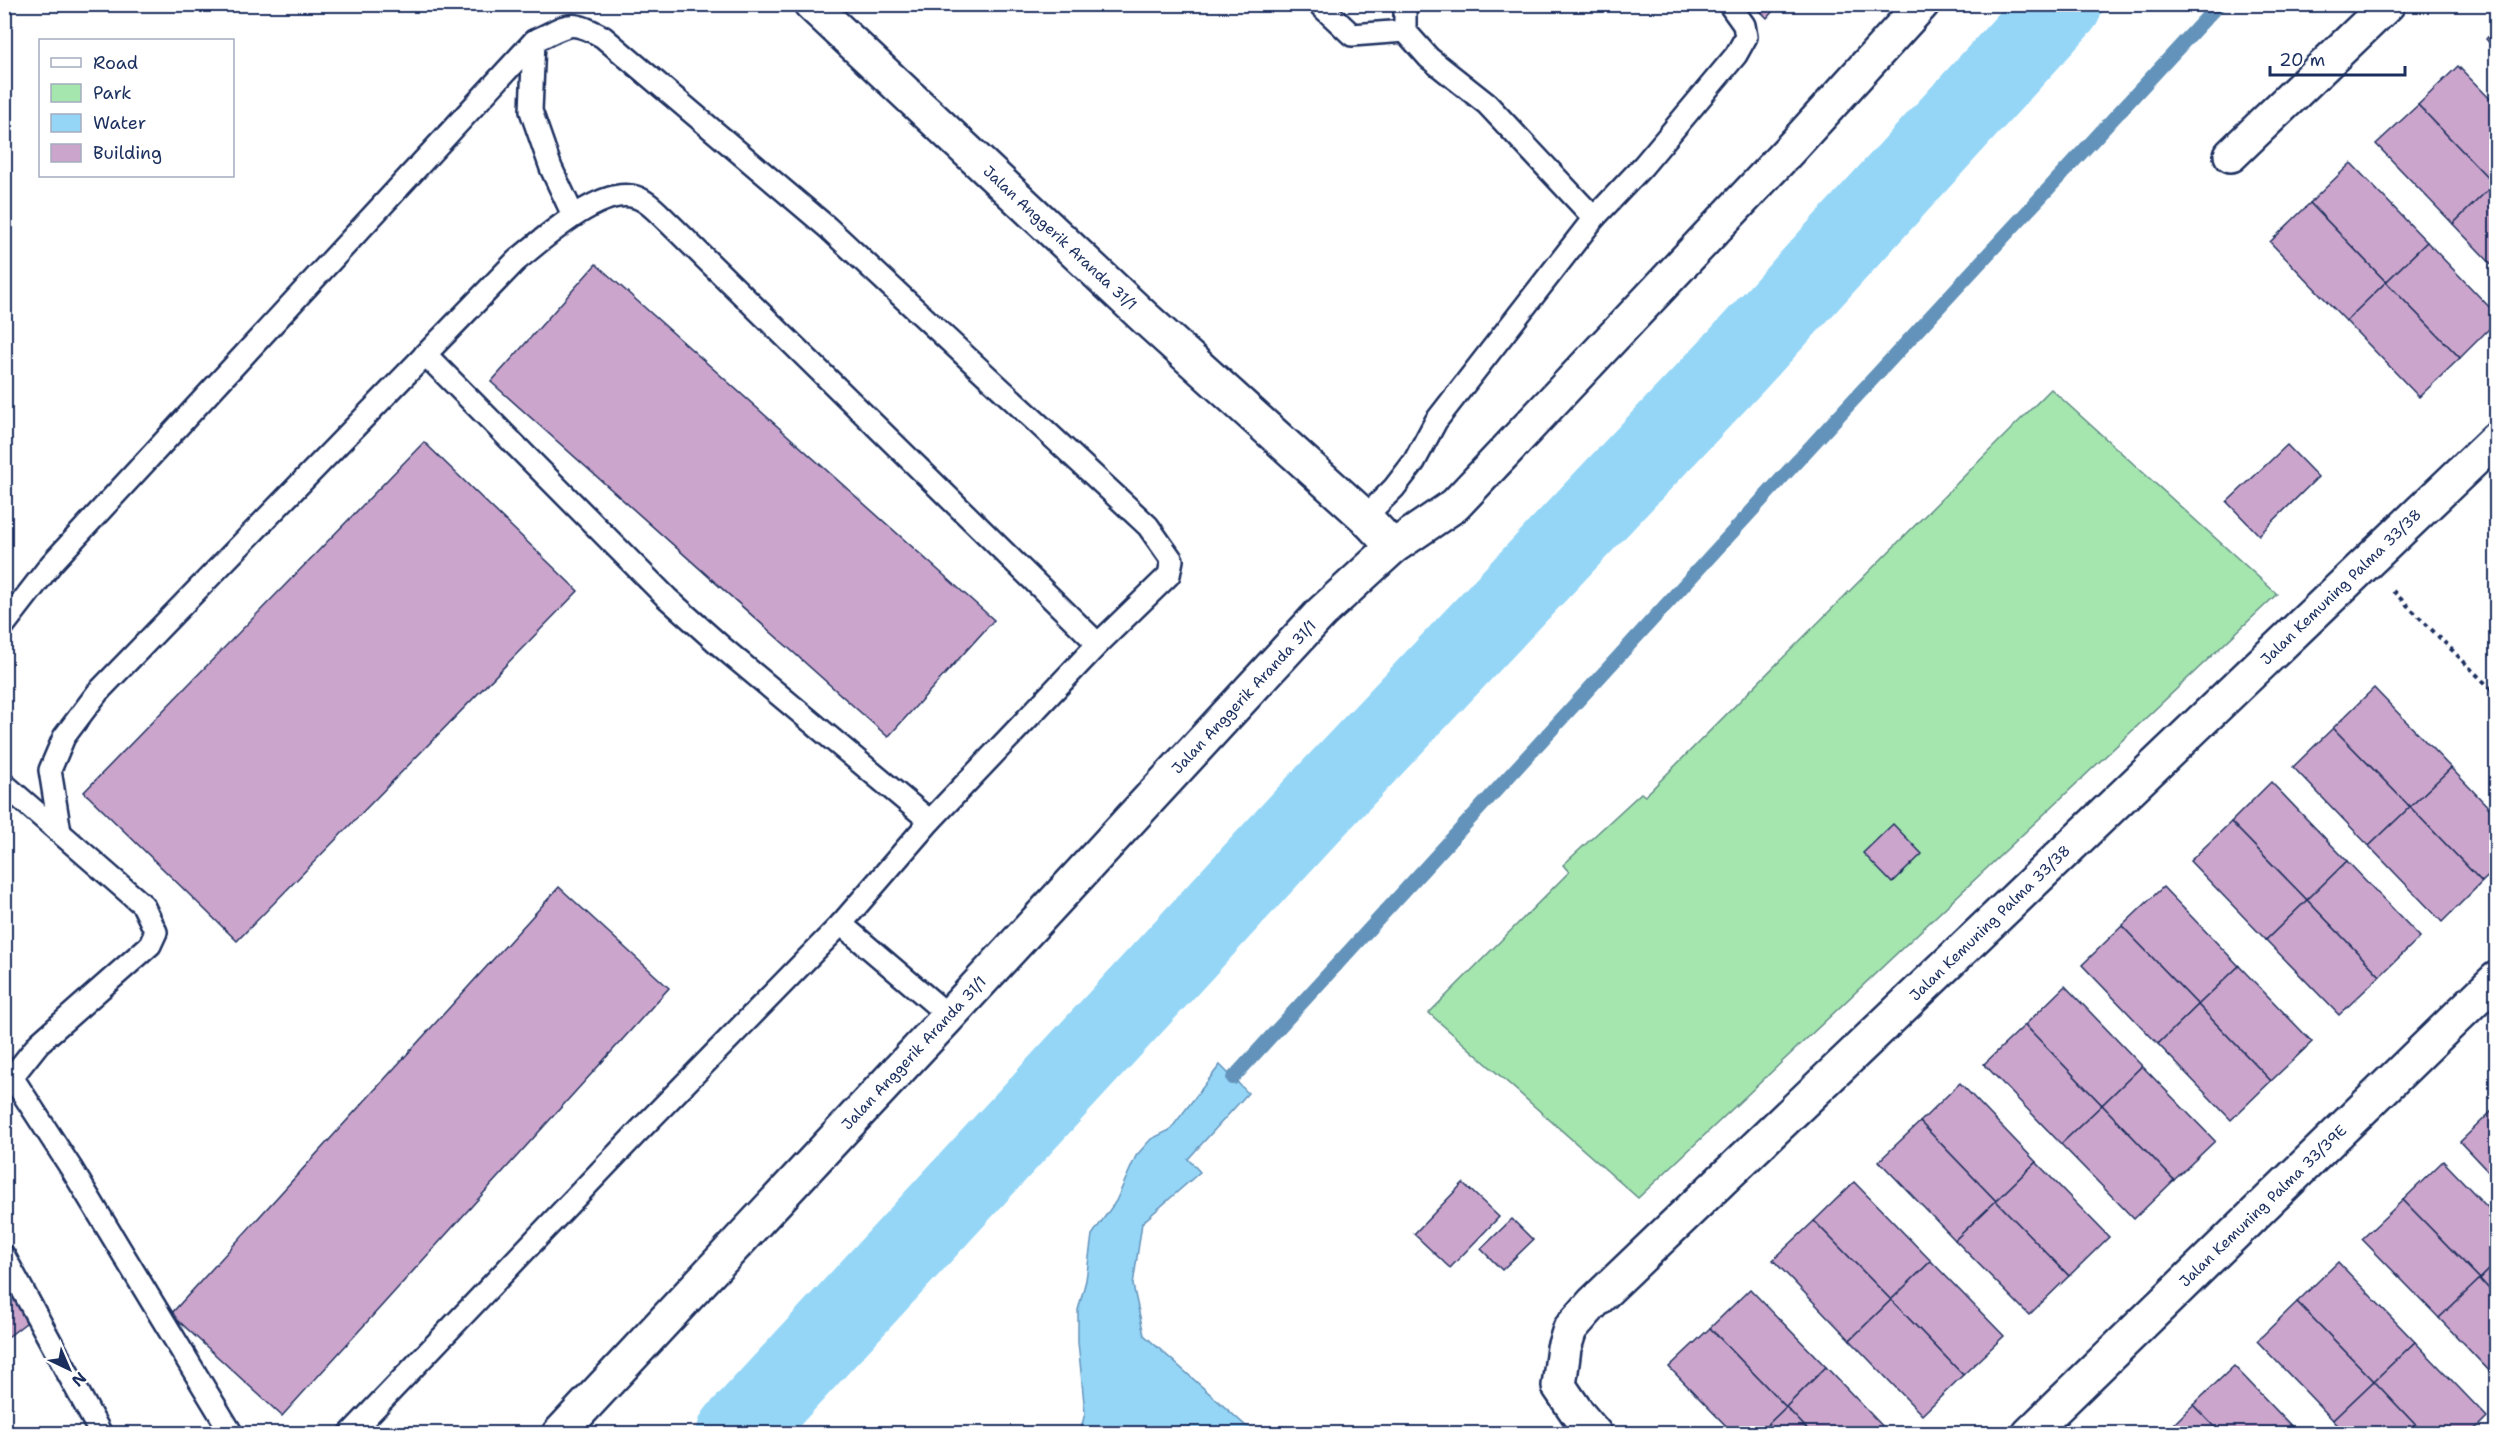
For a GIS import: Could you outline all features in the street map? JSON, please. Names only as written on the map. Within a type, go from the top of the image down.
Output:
[{"type":"street","name":"Jalan Anggerik Aranda 31/1","points":[[559,1434],[1321,613],[1393,547],[1365,517],[1144,317],[812,4]]},
{"type":"street","points":[[1393,547],[1455,505],[1794,145],[1922,4]]},
{"type":"street","points":[[2231,155],[2388,4]]},
{"type":"street","name":"Jalan Kemuning Palma 33/38","points":[[1595,1434],[1559,1386],[1564,1348],[1570,1329],[1593,1303],[2496,439]]},
{"type":"street","name":"Jalan Kemuning Palma 33/39E","points":[[2029,1434],[2496,979]]},
{"type":"lane","points":[[1319,4],[1352,35],[1405,32]]},
{"type":"lane","points":[[1407,4],[1405,32],[1429,58],[1487,104],[1594,218]]},
{"type":"lane","points":[[1365,517],[1394,488],[1414,462],[1436,421],[1594,218],[1643,166],[1736,55],[1746,37],[1744,25],[1729,4]]},
{"type":"lane","points":[[4,624],[52,563],[534,41],[573,24],[582,25],[603,37],[827,227],[1148,526],[1172,560],[1169,575],[1098,644],[930,821],[842,924],[626,1144],[350,1434]]},
{"type":"lane","points":[[534,41],[531,111],[551,168],[573,216]]},
{"type":"lane","points":[[60,832],[50,770],[64,737],[92,701],[516,261],[573,216],[621,196],[633,196],[648,204],[1098,644]]},
{"type":"lane","points":[[425,354],[667,598],[723,648],[930,821]]},
{"type":"lane","points":[[4,784],[143,906],[156,932],[150,945],[39,1043],[8,1082],[71,1168],[232,1434]]},
{"type":"lane","points":[[842,924],[949,1016]]},
{"type":"lane","points":[[4,1257],[101,1434]]},
{"type":"path","points":[[2366,563],[2496,694]]},
{"type":"green space","points":[[2051,389],[2277,594],[1638,1198],[1429,1013],[1569,872],[1563,865],[1641,793],[1645,796]]},
{"type":"water","points":[[1220,1065],[1248,1093],[1188,1159],[1200,1172],[1142,1223],[1133,1285],[1144,1335],[1246,1426],[1267,1433],[1080,1433],[1085,1413],[1078,1342],[1078,1310],[1086,1280],[1092,1235],[1116,1201],[1136,1156],[1151,1139],[1170,1130]]},
{"type":"building","points":[[1753,4],[1779,4],[1767,18]]},
{"type":"building","points":[[2496,28],[2496,50],[2486,39]]},
{"type":"building","points":[[2458,66],[2496,105],[2496,182],[2494,184],[2418,105]]},
{"type":"building","points":[[2418,105],[2494,184],[2453,224],[2376,144]]},
{"type":"building","points":[[2351,163],[2427,242],[2386,282],[2310,203]]},
{"type":"building","points":[[2494,184],[2496,186],[2496,269],[2453,224]]},
{"type":"building","points":[[2310,203],[2386,282],[2346,321],[2270,242]]},
{"type":"building","points":[[2427,242],[2496,314],[2496,322],[2460,358],[2386,282]]},
{"type":"building","points":[[596,264],[994,620],[888,737],[491,382]]},
{"type":"building","points":[[2386,282],[2460,358],[2419,397],[2346,321]]},
{"type":"building","points":[[424,442],[578,591],[237,941],[84,792]]},
{"type":"building","points":[[2287,445],[2318,477],[2259,535],[2227,502]]},
{"type":"building","points":[[2374,688],[2451,768],[2410,807],[2333,728]]},
{"type":"building","points":[[2333,728],[2410,807],[2369,846],[2293,767]]},
{"type":"building","points":[[2451,768],[2496,815],[2496,869],[2482,882],[2410,807]]},
{"type":"building","points":[[2271,782],[2347,861],[2307,900],[2231,822]]},
{"type":"building","points":[[2410,807],[2482,882],[2442,922],[2369,846]]},
{"type":"building","points":[[2231,822],[2307,900],[2266,940],[2190,861]]},
{"type":"building","points":[[1893,824],[1922,854],[1892,883],[1863,853]]},
{"type":"building","points":[[2347,861],[2420,937],[2380,976],[2307,900]]},
{"type":"building","points":[[559,887],[669,988],[282,1416],[171,1314]]},
{"type":"building","points":[[2163,887],[2239,966],[2198,1005],[2122,926]]},
{"type":"building","points":[[2307,900],[2380,976],[2339,1015],[2266,940]]},
{"type":"building","points":[[2122,926],[2198,1005],[2158,1044],[2082,965]]},
{"type":"building","points":[[2239,966],[2312,1042],[2271,1081],[2198,1005]]},
{"type":"building","points":[[2065,986],[2142,1066],[2102,1105],[2025,1025]]},
{"type":"building","points":[[2198,1005],[2271,1081],[2231,1120],[2158,1044]]},
{"type":"building","points":[[2025,1025],[2102,1105],[2061,1144],[1984,1064]]},
{"type":"building","points":[[2142,1066],[2215,1141],[2174,1180],[2102,1105]]},
{"type":"building","points":[[1960,1083],[2036,1162],[1996,1201],[1920,1122]]},
{"type":"building","points":[[2102,1105],[2174,1180],[2134,1219],[2061,1144]]},
{"type":"building","points":[[2496,1107],[2496,1180],[2460,1142]]},
{"type":"building","points":[[1920,1122],[1996,1201],[1955,1240],[1879,1161]]},
{"type":"building","points":[[2443,1161],[2496,1216],[2496,1263],[2480,1279],[2403,1200]]},
{"type":"building","points":[[2036,1162],[2109,1237],[2069,1276],[1996,1201]]},
{"type":"building","points":[[1854,1182],[1931,1261],[1891,1300],[1814,1221]]},
{"type":"building","points":[[1463,1183],[1499,1217],[1450,1268],[1414,1234]]},
{"type":"building","points":[[2403,1200],[2480,1279],[2439,1318],[2362,1239]]},
{"type":"building","points":[[1996,1201],[2069,1276],[2029,1315],[1955,1240]]},
{"type":"building","points":[[1512,1219],[1533,1240],[1502,1270],[1481,1249]]},
{"type":"building","points":[[1814,1221],[1891,1300],[1850,1340],[1773,1260]]},
{"type":"building","points":[[1931,1261],[2004,1336],[1963,1375],[1891,1300]]},
{"type":"building","points":[[2338,1262],[2415,1342],[2374,1381],[2297,1302]]},
{"type":"building","points":[[2496,1263],[2496,1297],[2480,1279]]},
{"type":"building","points":[[4,1279],[35,1316],[4,1340]]},
{"type":"building","points":[[2480,1279],[2496,1297],[2496,1378],[2439,1318]]},
{"type":"building","points":[[1750,1289],[1826,1367],[1786,1407],[1710,1328]]},
{"type":"building","points":[[1891,1300],[1963,1375],[1922,1415],[1850,1340]]},
{"type":"building","points":[[2297,1302],[2374,1381],[2333,1420],[2257,1341]]},
{"type":"building","points":[[1710,1328],[1786,1407],[1758,1434],[1734,1434],[1669,1367]]},
{"type":"building","points":[[2415,1342],[2487,1417],[2470,1434],[2424,1434],[2374,1381]]},
{"type":"building","points":[[2234,1366],[2299,1434],[2221,1434],[2193,1405]]},
{"type":"building","points":[[1826,1367],[1890,1434],[1812,1434],[1786,1407]]},
{"type":"building","points":[[2374,1381],[2424,1434],[2346,1434],[2333,1420]]},
{"type":"building","points":[[2193,1405],[2221,1434],[2164,1434]]},
{"type":"building","points":[[1786,1407],[1812,1434],[1758,1434]]},
{"type":"waterway","points":[[737,1434],[1300,823],[1737,360],[2062,4]]},
{"type":"waterway","points":[[1233,1078],[2219,4]]}]
